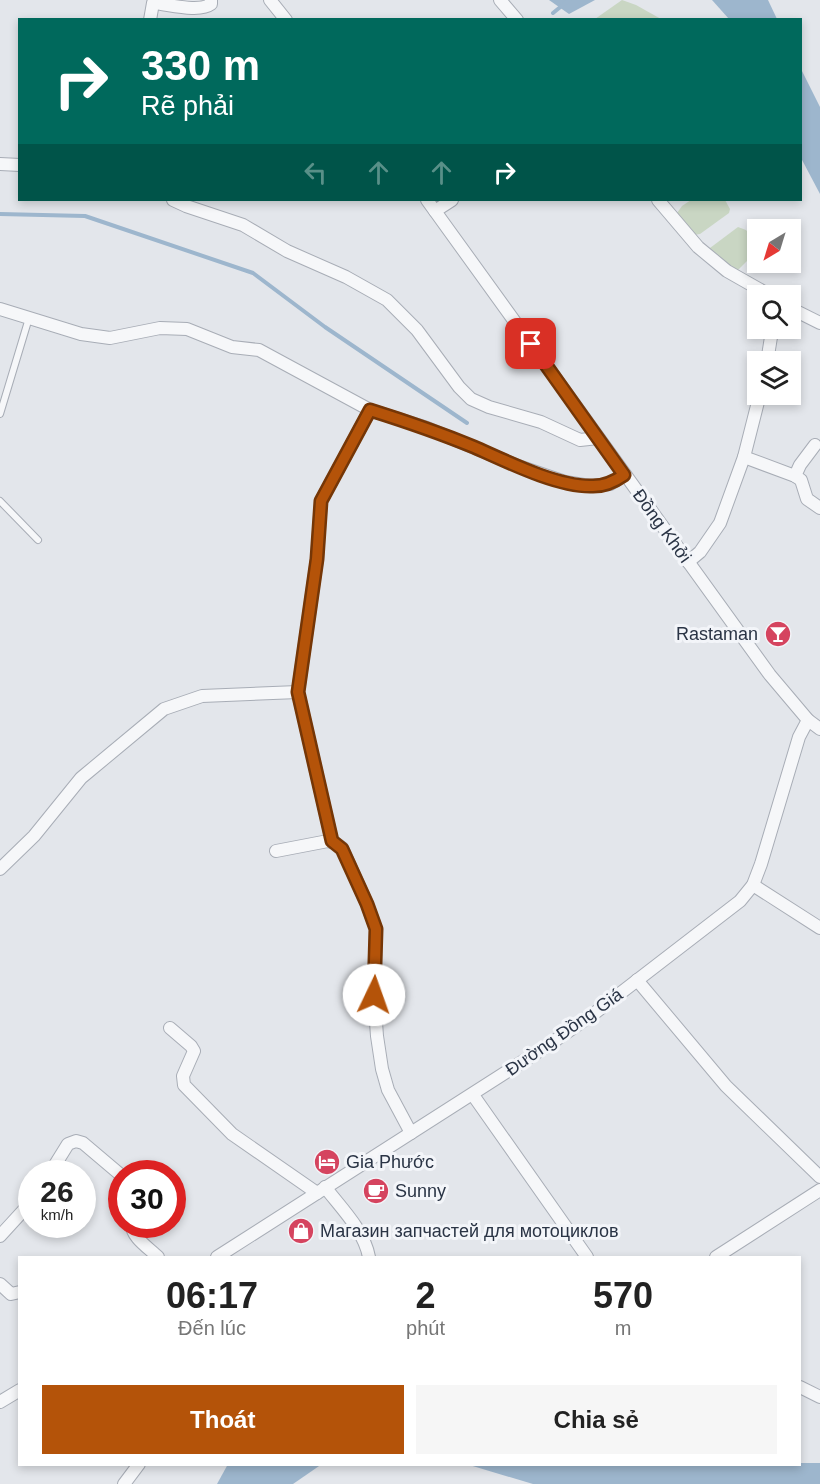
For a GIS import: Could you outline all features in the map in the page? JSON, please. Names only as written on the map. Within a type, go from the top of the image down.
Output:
[{"type":"street","points":[[150,18],[153,3],[197,8],[207,7],[211,4],[211,0]]},
{"type":"street","points":[[270,0],[284,18]]},
{"type":"street","points":[[500,0],[515,18]]},
{"type":"street","points":[[0,164],[18,165]]},
{"type":"street","points":[[175,201],[243,225],[287,251],[346,277],[387,300],[417,330],[438,355],[459,387],[471,399],[489,407],[541,422],[580,440],[598,438]]},
{"type":"street","name":"Đồng Khởi","points":[[428,201],[770,675],[808,720],[820,729]]},
{"type":"street","points":[[435,211],[450,201]]},
{"type":"street","points":[[659,201],[698,247],[727,271],[754,285]]},
{"type":"street","points":[[0,309],[81,334],[110,338],[131,336],[160,328],[187,329],[232,347],[259,350],[370,410],[427,428],[518,466],[565,482],[590,486],[610,484],[624,475]]},
{"type":"street","points":[[801,314],[820,323]]},
{"type":"street","points":[[688,562],[700,552],[720,523],[744,457],[757,405]]},
{"type":"street","points":[[370,410],[321,501],[317,559],[298,692],[332,841],[342,849],[376,929],[375,1005],[382,1069],[388,1090],[411,1134]]},
{"type":"street","points":[[795,476],[815,445]]},
{"type":"street","points":[[744,457],[801,480],[807,498],[820,508]]},
{"type":"street","points":[[0,869],[34,836],[81,778],[164,709],[202,696],[298,692]]},
{"type":"street","name":"Đường Đồng Giá","points":[[219,1256],[559,1038],[740,901],[753,885],[778,813],[799,737],[808,720]]},
{"type":"street","points":[[276,851],[332,841]]},
{"type":"street","points":[[753,885],[820,928]]},
{"type":"street","points":[[637,980],[726,1086],[820,1177]]},
{"type":"street","points":[[170,1028],[194,1051],[183,1076],[184,1085],[232,1134],[321,1190],[358,1230],[369,1256]]},
{"type":"street","points":[[473,1095],[582,1255]]},
{"type":"street","points":[[58,1160],[68,1144],[76,1141],[83,1143],[108,1164]]},
{"type":"street","points":[[718,1256],[820,1190]]},
{"type":"street","points":[[0,1236],[18,1216]]},
{"type":"street","points":[[138,1238],[157,1256]]},
{"type":"street","points":[[0,1284],[10,1294],[18,1292]]},
{"type":"street","points":[[801,1388],[820,1397]]},
{"type":"street","points":[[0,1402],[18,1391]]},
{"type":"street","points":[[124,1484],[138,1466]]},
{"type":"lane","points":[[0,414],[29,318]]},
{"type":"lane","points":[[0,501],[38,540]]},
{"type":"green space","points":[[622,0],[659,18],[596,18]]},
{"type":"green space","points":[[690,201],[726,201],[730,209],[729,213],[700,234],[694,235],[677,213]]},
{"type":"green space","points":[[738,227],[747,231],[747,261],[737,271],[711,254],[710,248]]},
{"type":"water","points":[[549,0],[595,0],[569,14]]},
{"type":"water","points":[[712,0],[768,0],[777,18],[728,18]]},
{"type":"water","points":[[802,71],[820,107],[820,194],[802,160]]},
{"type":"water","points":[[801,1463],[820,1463],[820,1484],[533,1484],[473,1466],[801,1466]]},
{"type":"water","points":[[227,1466],[319,1466],[293,1484],[217,1484]]},
{"type":"waterway","points":[[553,13],[569,0]]},
{"type":"waterway","points":[[0,214],[85,216],[253,273],[325,327],[467,423]]},
{"type":"place","name":"Rastaman","points":[[778,634]]},
{"type":"place","name":"Gia Phước","points":[[327,1162]]},
{"type":"place","name":"Sunny","points":[[376,1191]]},
{"type":"place","name":"Магазин запчастей для мотоциклов","points":[[301,1231]]},
{"type":"route","points":[[374,995],[376,929],[342,849],[332,841],[298,692],[308,635],[321,501],[370,410],[427,428],[518,466],[565,482],[590,486],[610,484],[624,475],[531,344]]}]
